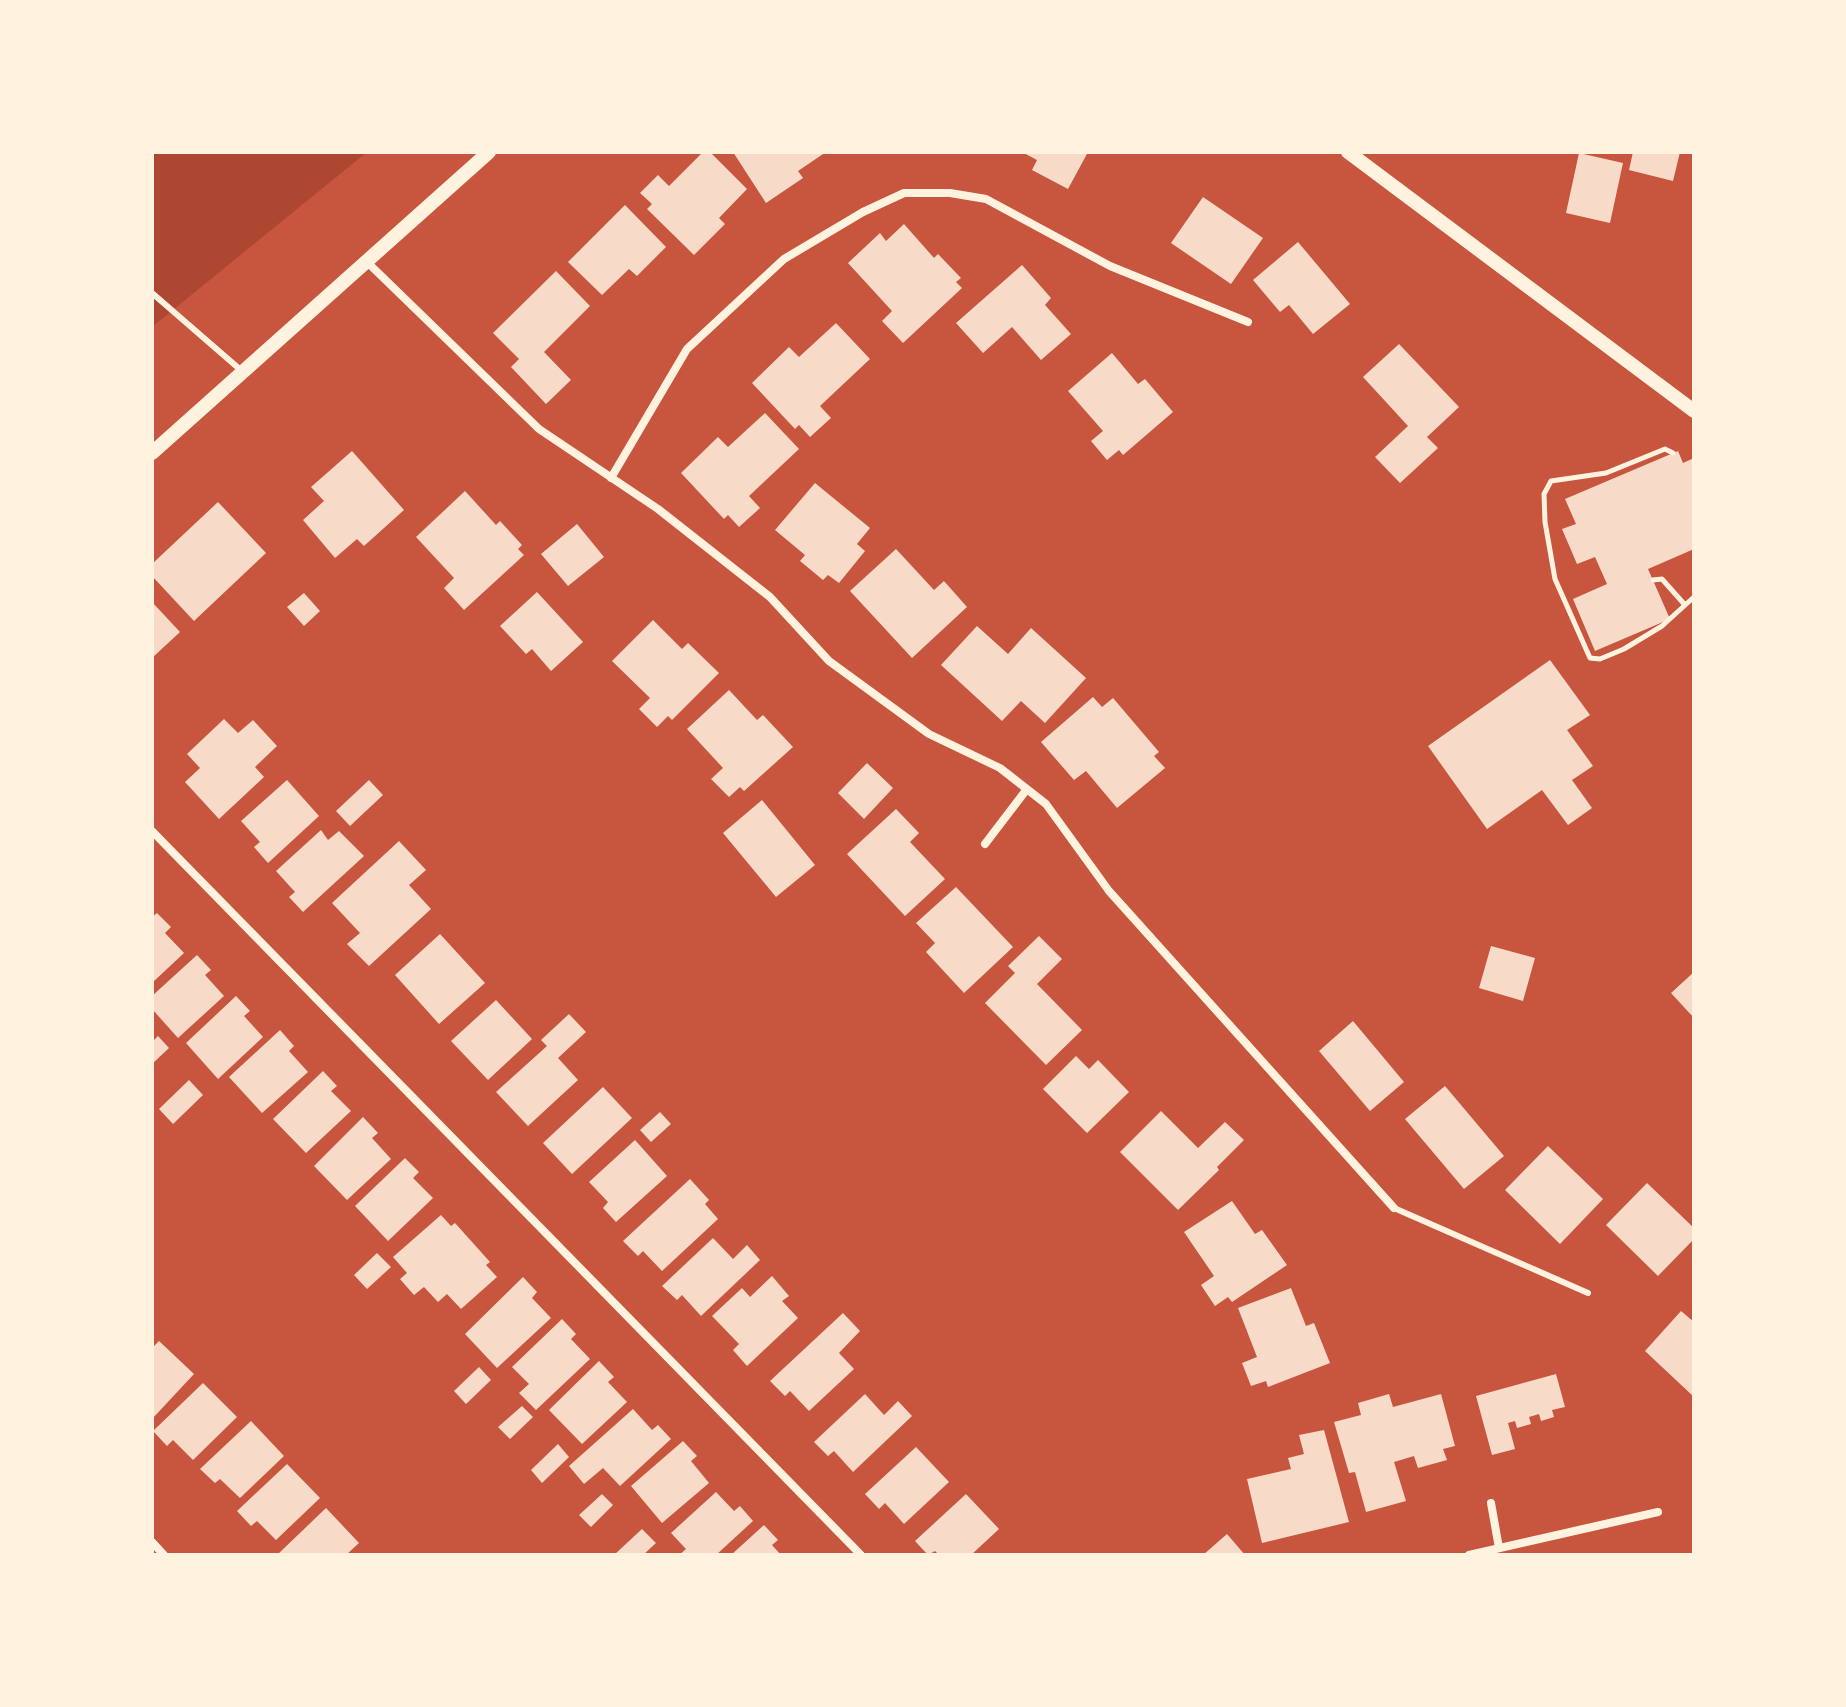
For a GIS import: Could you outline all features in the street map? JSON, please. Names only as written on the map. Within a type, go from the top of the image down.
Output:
[{"type":"street","points":[[152,453],[489,152]]},
{"type":"street","points":[[1348,152],[1694,411]]},
{"type":"street","points":[[611,478],[687,349],[784,259],[863,212],[904,193],[950,193],[986,199],[1110,266],[1248,322]]},
{"type":"street","points":[[366,261],[539,429],[658,509],[770,597],[829,661],[929,734],[1000,768],[1046,804],[1109,891],[1394,1208]]},
{"type":"street","points":[[985,844],[1027,789]]},
{"type":"street","points":[[152,831],[861,1555]]},
{"type":"street","points":[[1491,1503],[1499,1548]]},
{"type":"street","points":[[1469,1555],[1658,1512]]},
{"type":"street","points":[[152,1542],[164,1555]]},
{"type":"lane","points":[[152,293],[243,372]]},
{"type":"lane","points":[[1394,1208],[1588,1293]]},
{"type":"path","points":[[1673,453],[1665,449],[1606,473],[1551,481],[1544,494],[1545,522],[1555,579],[1590,658],[1600,659],[1624,649],[1662,626],[1694,597]]},
{"type":"path","points":[[1653,580],[1662,579],[1685,605]]},
{"type":"shaded area","points":[[152,152],[367,152],[152,327]]},
{"type":"building","points":[[703,152],[710,152],[747,189],[719,218],[725,224],[694,255],[647,209],[652,204],[640,193],[658,175],[669,186]]},
{"type":"building","points":[[733,152],[826,152],[798,171],[803,178],[766,203]]},
{"type":"building","points":[[1022,152],[1088,152],[1068,189],[1032,170],[1037,160]]},
{"type":"building","points":[[1633,152],[1680,152],[1673,181],[1629,170]]},
{"type":"building","points":[[1579,153],[1623,163],[1610,223],[1566,213]]},
{"type":"building","points":[[1203,197],[1263,238],[1231,284],[1171,243]]},
{"type":"building","points":[[625,205],[666,247],[637,276],[629,269],[602,295],[568,262]]},
{"type":"building","points":[[904,224],[934,258],[938,254],[961,278],[956,282],[962,288],[903,343],[882,321],[892,311],[848,263],[880,233],[886,241]]},
{"type":"building","points":[[1298,242],[1350,304],[1313,334],[1289,305],[1280,312],[1253,280]]},
{"type":"building","points":[[1022,265],[1051,298],[1045,305],[1071,334],[1041,360],[1012,327],[983,353],[956,323]]},
{"type":"building","points":[[556,271],[590,306],[544,352],[571,380],[546,404],[511,367],[519,359],[493,333]]},
{"type":"building","points":[[836,323],[870,359],[820,406],[831,418],[810,437],[799,425],[795,429],[752,383],[789,347],[799,357]]},
{"type":"building","points":[[1399,344],[1459,407],[1427,437],[1438,448],[1400,483],[1375,457],[1408,426],[1363,377]]},
{"type":"building","points":[[1112,353],[1138,384],[1145,379],[1173,412],[1123,455],[1119,450],[1107,460],[1091,441],[1103,431],[1068,391]]},
{"type":"building","points":[[765,413],[799,449],[749,496],[760,508],[739,527],[728,515],[724,519],[681,473],[718,437],[728,447]]},
{"type":"building","points":[[352,451],[404,510],[364,546],[357,539],[335,558],[303,520],[324,501],[311,487]]},
{"type":"building","points":[[1678,451],[1683,463],[1694,458],[1694,549],[1648,569],[1670,619],[1595,651],[1573,599],[1607,584],[1595,557],[1577,564],[1562,529],[1576,524],[1565,499]]},
{"type":"building","points":[[815,483],[870,528],[857,544],[865,551],[839,583],[828,575],[823,580],[800,561],[805,555],[775,530]]},
{"type":"building","points":[[465,491],[496,525],[500,521],[522,545],[518,549],[524,555],[464,610],[444,588],[454,578],[416,537]]},
{"type":"building","points":[[218,502],[266,553],[194,621],[152,576],[152,564]]},
{"type":"building","points":[[577,524],[604,557],[568,586],[541,554]]},
{"type":"building","points":[[896,549],[934,590],[944,581],[967,607],[912,658],[850,591]]},
{"type":"building","points":[[537,592],[583,642],[551,671],[532,649],[526,654],[500,626]]},
{"type":"building","points":[[304,593],[320,611],[304,626],[287,607]]},
{"type":"building","points":[[152,602],[180,632],[152,658]]},
{"type":"building","points":[[653,620],[682,649],[688,643],[719,673],[672,720],[668,716],[657,727],[639,709],[650,698],[612,661]]},
{"type":"building","points":[[977,626],[1008,654],[1031,628],[1086,678],[1045,723],[1021,701],[1002,721],[941,665]]},
{"type":"building","points":[[1550,660],[1590,715],[1567,730],[1593,766],[1572,780],[1592,808],[1568,825],[1542,790],[1487,829],[1428,746]]},
{"type":"building","points":[[729,690],[757,720],[763,715],[793,747],[744,791],[740,787],[729,797],[711,779],[723,768],[687,729]]},
{"type":"building","points":[[1093,697],[1102,707],[1113,698],[1159,752],[1154,756],[1165,768],[1117,808],[1086,771],[1074,780],[1041,742]]},
{"type":"building","points":[[224,719],[238,733],[253,720],[277,746],[255,767],[264,777],[219,819],[185,782],[200,768],[187,754]]},
{"type":"building","points":[[867,763],[893,788],[864,819],[838,793]]},
{"type":"building","points":[[287,780],[319,816],[268,863],[254,847],[260,842],[241,821]]},
{"type":"building","points":[[369,780],[383,795],[350,826],[336,811]]},
{"type":"building","points":[[762,800],[815,865],[776,897],[723,833]]},
{"type":"building","points":[[896,809],[919,833],[910,842],[945,879],[905,916],[847,854]]},
{"type":"building","points":[[321,830],[328,840],[339,831],[364,856],[303,912],[289,897],[295,892],[276,871]]},
{"type":"building","points":[[399,841],[426,870],[409,885],[431,909],[369,966],[347,944],[360,933],[332,903]]},
{"type":"building","points":[[956,887],[1013,947],[964,993],[926,952],[935,943],[916,923]]},
{"type":"building","points":[[157,913],[171,927],[165,933],[184,953],[152,983],[152,917]]},
{"type":"building","points":[[440,934],[485,983],[439,1024],[395,975]]},
{"type":"building","points":[[1039,936],[1062,959],[1037,984],[1082,1030],[1046,1065],[985,1003],[1015,973],[1008,966]]},
{"type":"building","points":[[1491,946],[1535,958],[1523,1001],[1479,988]]},
{"type":"building","points":[[197,955],[211,970],[205,975],[224,996],[178,1038],[152,1009],[152,996]]},
{"type":"building","points":[[1694,972],[1694,1018],[1671,993]]},
{"type":"building","points":[[236,996],[250,1011],[244,1016],[263,1037],[218,1079],[186,1043]]},
{"type":"building","points":[[496,1000],[532,1039],[488,1080],[451,1041]]},
{"type":"building","points":[[569,1014],[586,1032],[558,1058],[578,1080],[528,1126],[496,1092],[547,1046],[541,1040]]},
{"type":"building","points":[[1353,1021],[1404,1082],[1370,1111],[1319,1051]]},
{"type":"building","points":[[280,1030],[294,1046],[289,1051],[308,1072],[262,1113],[229,1077]]},
{"type":"building","points":[[158,1036],[169,1048],[152,1064],[152,1042]]},
{"type":"building","points":[[1076,1056],[1089,1069],[1098,1060],[1129,1092],[1087,1133],[1043,1089]]},
{"type":"building","points":[[323,1071],[337,1086],[331,1091],[351,1111],[306,1153],[273,1119]]},
{"type":"building","points":[[189,1080],[203,1095],[173,1124],[159,1109]]},
{"type":"building","points":[[1445,1086],[1504,1156],[1464,1189],[1405,1119]]},
{"type":"building","points":[[603,1087],[632,1118],[572,1174],[543,1143]]},
{"type":"building","points":[[1161,1111],[1198,1148],[1225,1122],[1244,1140],[1178,1210],[1120,1152]]},
{"type":"building","points":[[660,1112],[671,1124],[651,1142],[640,1130]]},
{"type":"building","points":[[363,1117],[378,1133],[372,1138],[391,1159],[347,1200],[314,1166]]},
{"type":"building","points":[[635,1140],[667,1176],[616,1222],[603,1208],[608,1202],[589,1182]]},
{"type":"building","points":[[1548,1146],[1603,1199],[1560,1244],[1505,1190]]},
{"type":"building","points":[[405,1158],[419,1172],[413,1178],[433,1198],[388,1241],[355,1206]]},
{"type":"building","points":[[690,1179],[709,1200],[705,1204],[718,1219],[662,1271],[643,1251],[638,1256],[623,1241]]},
{"type":"building","points":[[1647,1183],[1694,1228],[1694,1239],[1658,1276],[1606,1225]]},
{"type":"building","points":[[1232,1201],[1255,1234],[1262,1230],[1287,1265],[1232,1302],[1228,1297],[1215,1306],[1201,1285],[1214,1276],[1184,1232]]},
{"type":"building","points":[[441,1215],[451,1226],[455,1223],[490,1262],[486,1265],[497,1277],[461,1309],[447,1294],[438,1302],[424,1287],[414,1295],[400,1279],[407,1273],[393,1257]]},
{"type":"building","points":[[713,1238],[733,1259],[747,1245],[760,1260],[701,1316],[682,1295],[677,1300],[662,1286]]},
{"type":"building","points":[[377,1253],[391,1267],[367,1289],[354,1275]]},
{"type":"building","points":[[772,1276],[789,1296],[782,1301],[798,1318],[747,1366],[733,1350],[739,1344],[712,1316],[742,1288],[750,1297]]},
{"type":"building","points":[[523,1277],[537,1292],[532,1298],[551,1318],[497,1368],[465,1334]]},
{"type":"building","points":[[1291,1288],[1306,1326],[1314,1323],[1330,1363],[1268,1387],[1266,1381],[1251,1386],[1242,1363],[1257,1357],[1238,1308]]},
{"type":"building","points":[[1681,1311],[1694,1322],[1694,1397],[1645,1351]]},
{"type":"building","points":[[843,1313],[860,1331],[839,1353],[854,1369],[809,1411],[790,1391],[785,1396],[770,1381]]},
{"type":"building","points":[[562,1319],[576,1334],[571,1339],[590,1359],[536,1410],[519,1393],[529,1384],[512,1367]]},
{"type":"building","points":[[159,1341],[194,1374],[152,1419],[152,1348]]},
{"type":"building","points":[[599,1361],[614,1377],[608,1382],[627,1402],[582,1444],[549,1410]]},
{"type":"building","points":[[479,1367],[491,1380],[466,1404],[454,1391]]},
{"type":"building","points":[[1556,1374],[1565,1407],[1552,1410],[1554,1417],[1541,1421],[1539,1414],[1529,1417],[1531,1424],[1517,1428],[1515,1421],[1508,1423],[1515,1449],[1492,1455],[1476,1396]]},
{"type":"building","points":[[203,1383],[237,1417],[193,1460],[173,1440],[167,1446],[153,1431]]},
{"type":"building","points":[[865,1394],[884,1415],[898,1401],[912,1416],[853,1472],[834,1451],[828,1456],[814,1442]]},
{"type":"building","points":[[1389,1394],[1393,1407],[1441,1394],[1455,1446],[1443,1449],[1447,1460],[1418,1468],[1414,1456],[1394,1462],[1406,1501],[1366,1512],[1355,1472],[1349,1473],[1334,1422],[1361,1415],[1358,1403]]},
{"type":"building","points":[[522,1406],[533,1417],[510,1439],[498,1427]]},
{"type":"building","points":[[633,1409],[652,1430],[658,1425],[671,1439],[620,1486],[603,1468],[584,1484],[569,1466]]},
{"type":"building","points":[[251,1421],[284,1456],[240,1498],[220,1479],[215,1483],[200,1469]]},
{"type":"building","points":[[1324,1430],[1349,1522],[1262,1543],[1247,1479],[1291,1469],[1288,1458],[1304,1454],[1299,1435]]},
{"type":"building","points":[[683,1441],[697,1456],[691,1461],[709,1483],[662,1523],[631,1486]]},
{"type":"building","points":[[558,1444],[569,1457],[542,1483],[531,1470]]},
{"type":"building","points":[[916,1447],[949,1482],[904,1524],[885,1503],[879,1509],[865,1494]]},
{"type":"building","points":[[287,1464],[320,1498],[276,1540],[257,1521],[251,1526],[237,1511]]},
{"type":"building","points":[[716,1492],[734,1511],[740,1506],[753,1521],[716,1555],[679,1555],[686,1549],[671,1533]]},
{"type":"building","points":[[602,1494],[613,1505],[591,1527],[579,1515]]},
{"type":"building","points":[[966,1494],[999,1529],[971,1555],[939,1555],[935,1551],[928,1555],[915,1541]]},
{"type":"building","points":[[326,1508],[359,1543],[346,1555],[277,1555]]},
{"type":"building","points":[[764,1525],[778,1540],[772,1545],[781,1555],[731,1555]]},
{"type":"building","points":[[642,1529],[656,1543],[643,1555],[614,1555]]},
{"type":"building","points":[[1227,1534],[1245,1555],[1203,1555]]}]
